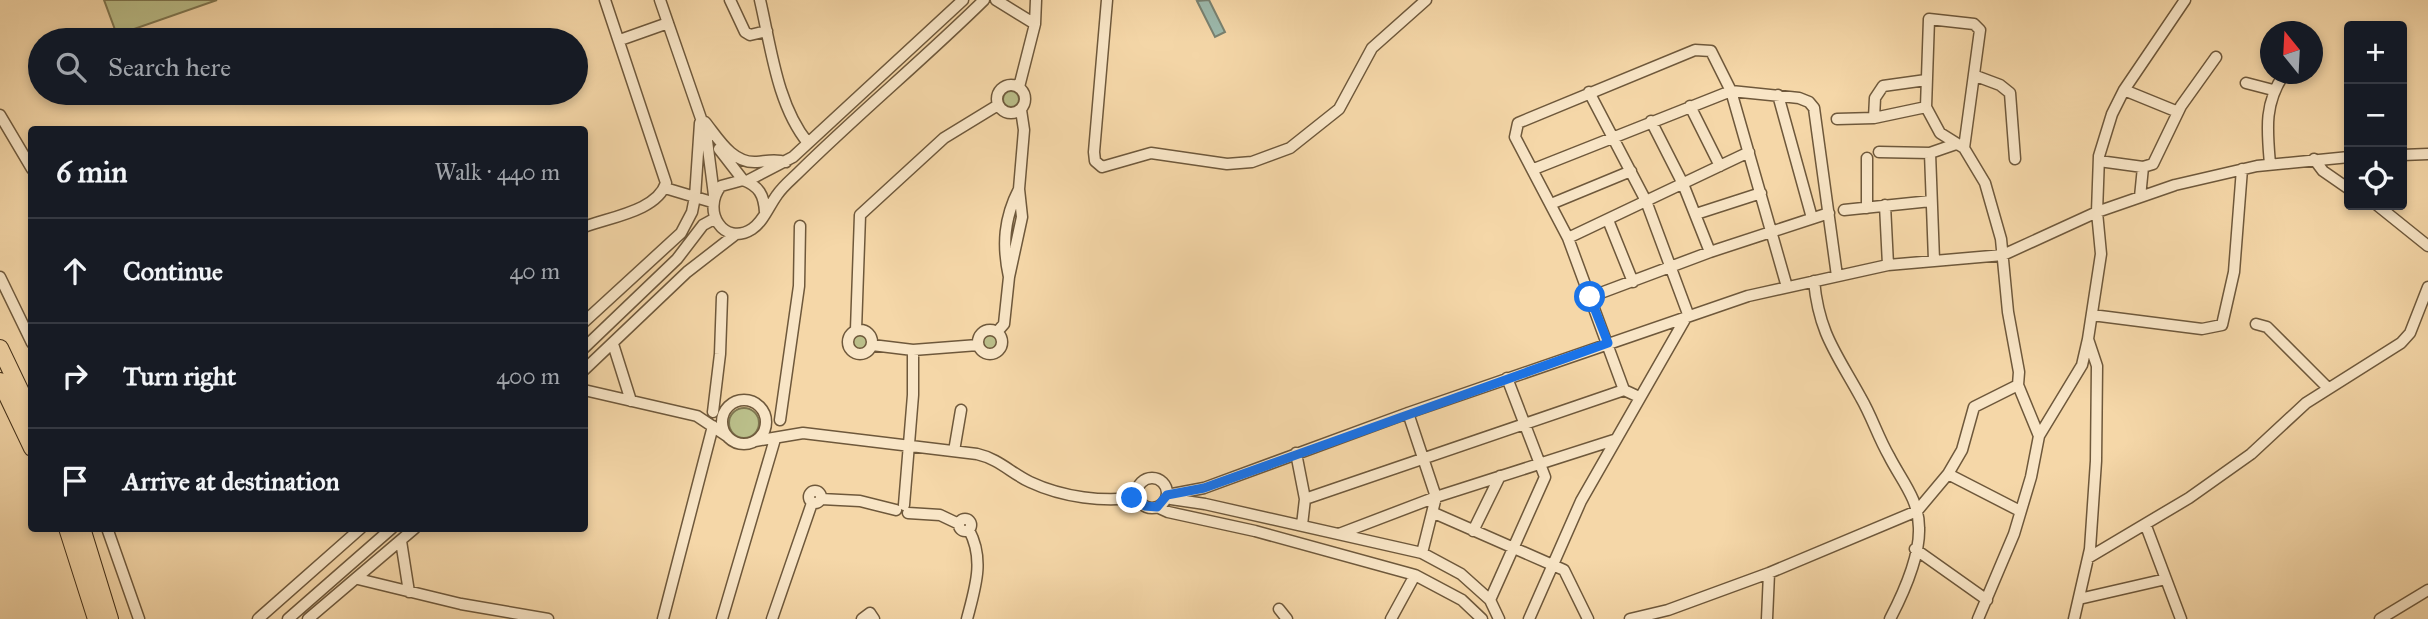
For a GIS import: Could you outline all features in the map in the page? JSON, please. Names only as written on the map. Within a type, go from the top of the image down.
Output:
[{"type":"highway","points":[[0,348],[28,407]]},
{"type":"highway","points":[[0,381],[28,440]]},
{"type":"highway","points":[[68,532],[96,619]]},
{"type":"highway","points":[[83,532],[110,619]]},
{"type":"highway","points":[[90,550],[91,532]]},
{"type":"street","points":[[605,0],[661,165],[665,188]]},
{"type":"street","points":[[660,0],[706,133],[714,219],[724,229],[736,233],[749,232],[760,224],[765,212],[802,169],[894,87],[984,0]]},
{"type":"street","points":[[730,0],[745,32],[750,35],[767,31]]},
{"type":"street","points":[[760,0],[780,86],[800,134],[808,143]]},
{"type":"street","points":[[713,198],[721,186],[745,180],[786,162],[963,0]]},
{"type":"street","points":[[996,0],[1035,24]]},
{"type":"street","points":[[1018,87],[1035,24],[1036,0]]},
{"type":"street","points":[[1107,0],[1094,152],[1095,161],[1102,167],[1151,153],[1227,164],[1252,162],[1290,148],[1339,109],[1373,48],[1426,0]]},
{"type":"street","points":[[1979,619],[2014,534],[2031,477],[2039,436],[2082,365],[2101,254],[2097,212],[2099,161],[2112,114],[2123,90],[2185,0]]},
{"type":"street","points":[[1960,146],[1976,76],[1978,27],[1929,19],[1926,107],[1940,134],[1960,146],[1985,183],[2001,239],[2020,372],[2018,385],[2039,436]]},
{"type":"street","points":[[620,40],[668,23]]},
{"type":"street","points":[[1624,390],[1568,238],[1515,137],[1516,126],[1589,92],[1703,48],[1716,56],[1731,91],[1787,287]]},
{"type":"street","points":[[2099,161],[2143,167],[2153,164],[2178,112],[2216,57]]},
{"type":"street","points":[[1976,76],[2005,87],[2010,93],[2015,159]]},
{"type":"street","points":[[1874,118],[1875,98],[1883,86],[1926,80]]},
{"type":"street","points":[[2246,83],[2273,90]]},
{"type":"street","points":[[2270,164],[2266,119],[2273,90],[2277,84]]},
{"type":"street","points":[[997,332],[1004,324],[1009,277],[1023,217],[1019,189],[1024,130],[1021,110],[1026,97],[1018,87],[1010,85],[1002,89],[997,96],[998,105],[1009,113],[1021,110]]},
{"type":"street","points":[[2123,90],[2178,112]]},
{"type":"street","points":[[1534,169],[1731,91],[1804,99],[1814,108],[1837,276]]},
{"type":"street","points":[[1589,92],[1646,201],[1688,314]]},
{"type":"street","points":[[1778,95],[1812,218]]},
{"type":"street","points":[[0,105],[7,125]]},
{"type":"street","points":[[872,345],[864,354],[852,351],[848,340],[856,330],[860,215],[944,138],[998,105]]},
{"type":"street","points":[[1690,106],[1720,166]]},
{"type":"street","points":[[1837,119],[1874,118],[1926,107]]},
{"type":"street","points":[[0,115],[28,162]]},
{"type":"street","points":[[700,117],[730,153],[747,162],[775,159],[786,162]]},
{"type":"street","points":[[588,318],[681,233],[692,212],[695,197],[700,117]]},
{"type":"street","points":[[1651,121],[1683,184],[1710,252]]},
{"type":"street","points":[[706,133],[745,180],[758,187],[765,199],[765,212]]},
{"type":"street","points":[[1879,152],[1930,152],[1960,146]]},
{"type":"street","points":[[1568,238],[1749,152]]},
{"type":"street","points":[[1930,152],[1934,260]]},
{"type":"street","points":[[2407,155],[2428,154]]},
{"type":"street","points":[[1157,507],[1167,497],[1204,488],[1408,412],[1688,314],[1787,287],[1888,265],[2003,255],[2097,212],[2140,197],[2242,169],[2344,157]]},
{"type":"street","points":[[1867,159],[1867,208]]},
{"type":"street","points":[[2314,159],[2323,171],[2344,186]]},
{"type":"street","points":[[1797,166],[1821,162]]},
{"type":"street","points":[[2140,197],[2143,167]]},
{"type":"street","points":[[2092,315],[2202,329],[2222,325],[2234,272],[2242,169]]},
{"type":"street","points":[[1551,204],[1630,171]]},
{"type":"street","points":[[665,188],[695,197],[713,198]]},
{"type":"street","points":[[588,226],[648,204],[665,188]]},
{"type":"street","points":[[1696,214],[1761,193]]},
{"type":"street","points":[[1844,209],[1931,201]]},
{"type":"street","points":[[1885,205],[1888,265]]},
{"type":"street","points":[[2382,210],[2428,246]]},
{"type":"street","points":[[1590,297],[1710,252],[1829,213]]},
{"type":"street","points":[[588,344],[677,259],[703,225],[714,219]]},
{"type":"street","points":[[1608,220],[1633,282]]},
{"type":"street","points":[[780,419],[799,286],[800,226]]},
{"type":"street","points":[[588,366],[687,272],[736,233]]},
{"type":"street","points":[[0,277],[28,335]]},
{"type":"street","points":[[1814,281],[1828,342],[1861,398],[1889,457],[1911,490],[1917,511],[1919,532],[1915,549],[1903,592],[1890,619]]},
{"type":"street","points":[[2088,558],[2146,526],[2251,454],[2306,402],[2401,343],[2410,333],[2428,287]]},
{"type":"street","points":[[713,412],[720,354],[722,297]]},
{"type":"street","points":[[1530,619],[1581,501],[1688,314]]},
{"type":"street","points":[[2256,324],[2267,327],[2329,388]]},
{"type":"street","points":[[856,330],[867,331],[872,345]]},
{"type":"street","points":[[989,330],[997,332],[1002,340],[998,351],[986,354],[978,345],[981,333],[989,330]]},
{"type":"street","points":[[2074,619],[2088,558],[2096,461],[2097,366],[2088,340]]},
{"type":"street","points":[[613,344],[631,401]]},
{"type":"street","points":[[872,345],[913,350],[978,345]]},
{"type":"street","points":[[903,509],[913,350]]},
{"type":"street","points":[[1490,600],[1544,484],[1540,463],[1507,378]]},
{"type":"street","points":[[1638,618],[1668,610],[1769,573],[1917,511],[1948,474],[1967,436],[1974,407],[2018,385]]},
{"type":"street","points":[[1305,499],[1624,390],[1639,397]]},
{"type":"street","points":[[588,391],[696,416],[743,444],[803,433],[909,444],[991,457],[1028,481],[1097,500],[1139,497]]},
{"type":"street","points":[[696,416],[746,400],[803,433]]},
{"type":"street","points":[[727,436],[722,424],[728,407]]},
{"type":"street","points":[[755,441],[766,424],[762,410]]},
{"type":"street","points":[[954,451],[961,410]]},
{"type":"street","points":[[1408,412],[1436,497],[1422,553]]},
{"type":"street","points":[[663,619],[713,426]]},
{"type":"street","points":[[722,619],[775,439]]},
{"type":"street","points":[[1339,534],[1436,497],[1614,440]]},
{"type":"street","points":[[1297,453],[1305,499],[1302,525]]},
{"type":"street","points":[[1948,474],[2020,511]]},
{"type":"street","points":[[1473,531],[1500,476]]},
{"type":"street","points":[[1167,497],[1163,483],[1152,478],[1141,484],[1139,497],[1145,506],[1415,575],[1462,600],[1482,619]]},
{"type":"street","points":[[1167,497],[1422,553],[1461,574],[1490,600],[1499,619]]},
{"type":"street","points":[[772,619],[816,501],[860,501],[940,515],[964,527],[977,549],[978,562],[975,595],[967,619]]},
{"type":"street","points":[[1434,513],[1566,573],[1588,619]]},
{"type":"street","points":[[2146,526],[2181,619]]},
{"type":"street","points":[[108,532],[139,619]]},
{"type":"street","points":[[258,619],[356,532]]},
{"type":"street","points":[[288,619],[387,532]]},
{"type":"street","points":[[308,619],[411,532]]},
{"type":"street","points":[[401,541],[410,592]]},
{"type":"street","points":[[1915,549],[1987,600]]},
{"type":"street","points":[[1767,619],[1769,573]]},
{"type":"street","points":[[1391,619],[1415,575]]},
{"type":"street","points":[[358,579],[543,619]]},
{"type":"street","points":[[2079,599],[2166,579]]},
{"type":"street","points":[[2379,619],[2428,590]]},
{"type":"street","points":[[1279,610],[1287,619]]},
{"type":"street","points":[[862,619],[870,613],[874,619]]},
{"type":"green space","points":[[104,0],[217,0],[137,28],[114,28]]},
{"type":"green space","points":[[1008,91],[1014,91],[1019,99],[1017,105],[1008,107],[1003,102],[1003,96]]},
{"type":"green space","points":[[857,334],[863,334],[868,342],[866,348],[857,350],[852,345],[852,339]]},
{"type":"green space","points":[[987,334],[993,334],[998,342],[996,348],[987,350],[982,345],[982,339]]},
{"type":"green space","points":[[744,408],[755,412],[759,423],[755,434],[744,438],[733,434],[729,423],[733,412]]},
{"type":"shaded area","points":[[1209,0],[1225,32],[1215,37],[1197,1]]},
{"type":"route","points":[[1132,498],[1139,497],[1145,506],[1157,507],[1164,502],[1167,495],[1204,488],[1408,412],[1608,343],[1590,297]]}]
